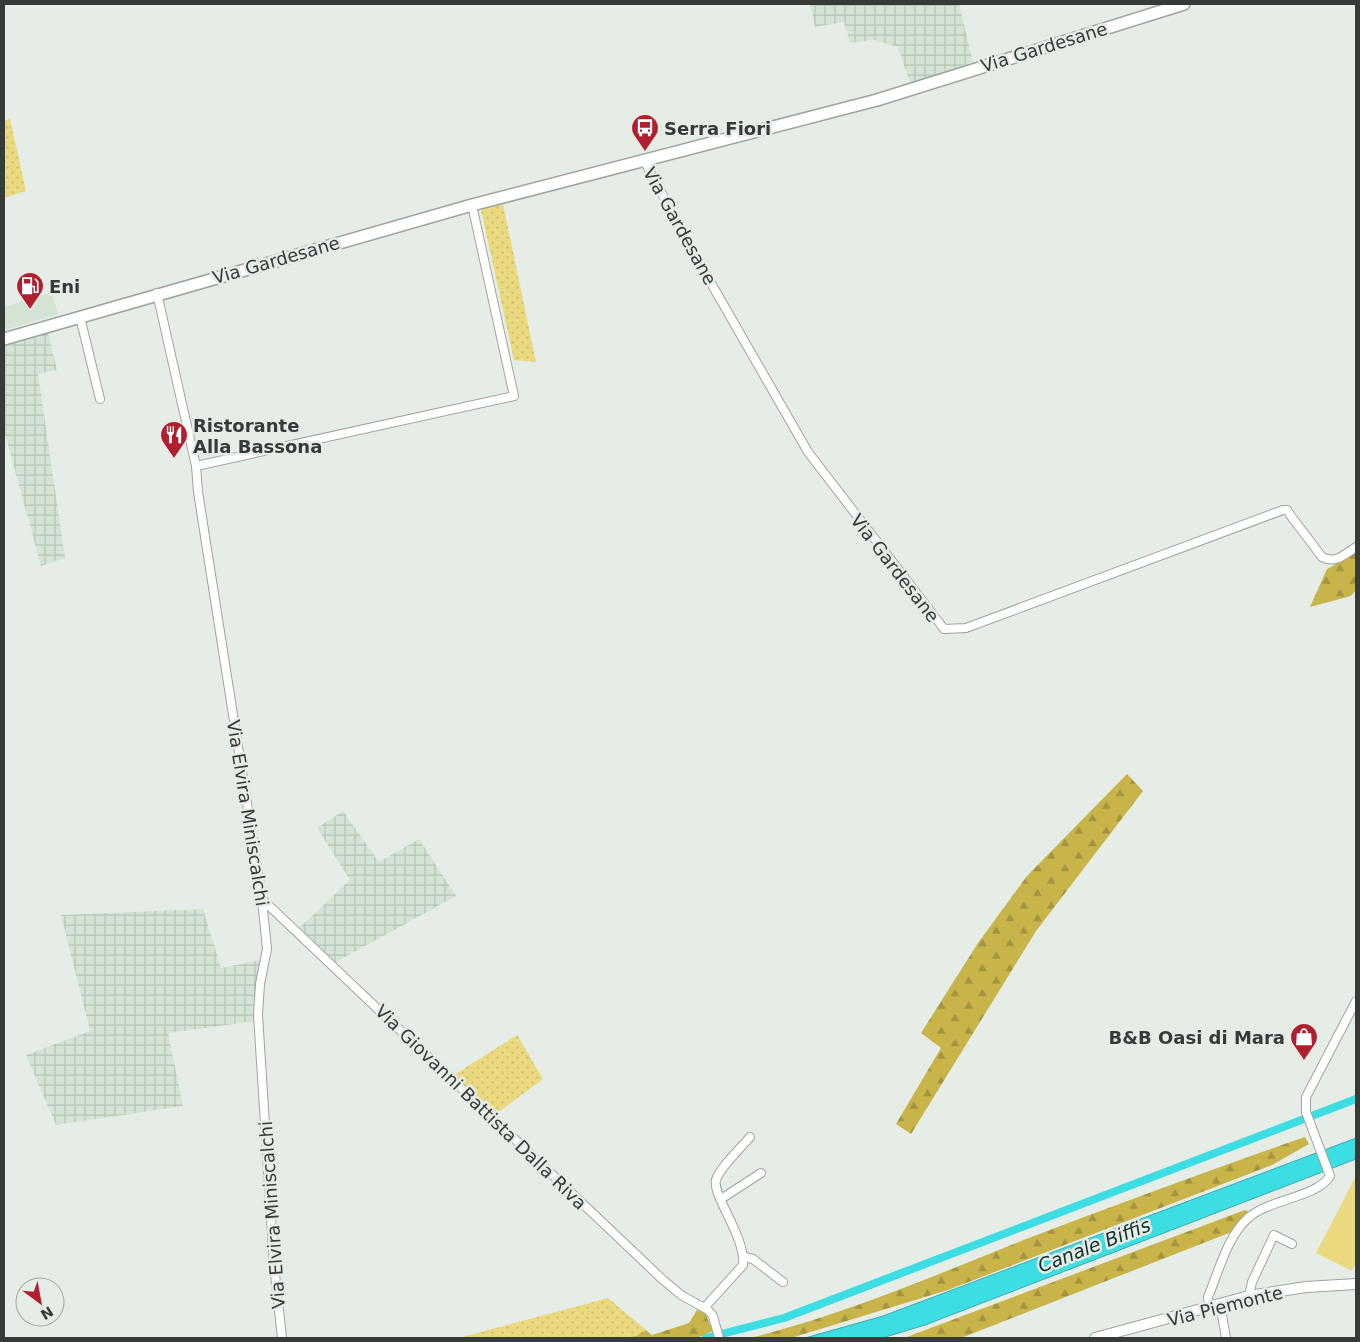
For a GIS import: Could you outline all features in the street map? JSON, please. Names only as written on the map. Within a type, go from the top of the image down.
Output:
[{"type":"main road","name":"Via Gardesane","points":[[4,339],[157,293],[472,205],[876,100],[1184,4]]},
{"type":"street","name":"Via Gardesane","points":[[644,160],[692,250],[808,452],[944,630],[966,628],[1283,510],[1287,510],[1322,557],[1329,561],[1337,559],[1356,547]]},
{"type":"street","points":[[196,466],[514,396],[472,205]]},
{"type":"street","name":"Via Elvira Miniscalchi","points":[[157,293],[196,466],[198,492],[262,899],[267,949],[260,984],[258,1015],[274,1265],[282,1338]]},
{"type":"street","points":[[80,317],[100,399]]},
{"type":"street","name":"Via Giovanni Battista Dalla Riva","points":[[262,899],[662,1279],[681,1295],[705,1307]]},
{"type":"street","points":[[1209,1306],[1208,1297],[1233,1237],[1247,1219],[1259,1210],[1321,1186],[1330,1176],[1306,1112],[1306,1097],[1314,1078],[1356,1001]]},
{"type":"street","points":[[719,1338],[713,1316],[705,1307],[740,1269],[744,1257],[738,1233],[721,1199],[716,1182],[719,1174],[750,1137]]},
{"type":"street","points":[[721,1199],[761,1173]]},
{"type":"street","points":[[1249,1296],[1252,1282],[1274,1235],[1292,1244]]},
{"type":"street","points":[[744,1257],[753,1260],[783,1282]]},
{"type":"street","name":"Via Piemonte","points":[[1096,1338],[1249,1296],[1306,1287],[1356,1284]]},
{"type":"street","points":[[1220,1304],[1226,1338]]},
{"type":"shaded area","points":[[810,4],[959,4],[973,62],[910,83],[898,47],[874,40],[850,43],[844,22],[815,27]]},
{"type":"shaded area","points":[[10,119],[26,191],[4,198],[4,121]]},
{"type":"shaded area","points":[[503,204],[536,362],[514,360],[481,210]]},
{"type":"shaded area","points":[[52,292],[58,314],[5,330],[4,307]]},
{"type":"shaded area","points":[[48,333],[57,370],[38,374],[65,558],[41,566],[4,430],[4,346]]},
{"type":"shaded area","points":[[343,811],[379,862],[419,839],[456,896],[334,963],[298,929],[350,880],[317,828]]},
{"type":"shaded area","points":[[203,909],[221,968],[261,960],[256,1021],[168,1033],[183,1106],[56,1125],[26,1055],[90,1031],[61,915]]},
{"type":"shaded area","points":[[517,1035],[543,1079],[496,1114],[454,1075]]},
{"type":"shaded area","points":[[1356,1176],[1356,1262],[1352,1271],[1316,1253]]},
{"type":"shaded area","points":[[608,1298],[646,1330],[636,1336],[623,1338],[459,1338]]},
{"type":"green space","points":[[1356,553],[1356,590],[1351,596],[1310,607],[1327,569]]},
{"type":"green space","points":[[1127,774],[1143,791],[1036,931],[911,1134],[896,1124],[941,1048],[921,1033],[978,943],[1027,876]]},
{"type":"green space","points":[[1305,1137],[1309,1144],[1272,1165],[948,1290],[791,1338],[750,1338],[853,1307],[1092,1214]]},
{"type":"green space","points":[[1245,1210],[1249,1212],[1234,1231],[961,1338],[904,1338]]},
{"type":"green space","points":[[697,1310],[705,1313],[713,1331],[697,1338],[623,1338],[636,1336],[646,1330],[652,1335],[689,1323]]},
{"type":"water","name":"Canale Biffis","points":[[1356,1138],[1356,1159],[925,1325],[882,1338],[805,1338],[883,1316]]},
{"type":"waterway","points":[[706,1338],[784,1318],[1356,1099]]},
{"type":"place","name":"Serra Fiori","points":[[645,152]]},
{"type":"place","name":"Eni","points":[[30,310]]},
{"type":"place","name":"Ristorante Alla Bassona","points":[[174,459]]},
{"type":"place","name":"B&B Oasi di Mara","points":[[1304,1061]]}]
